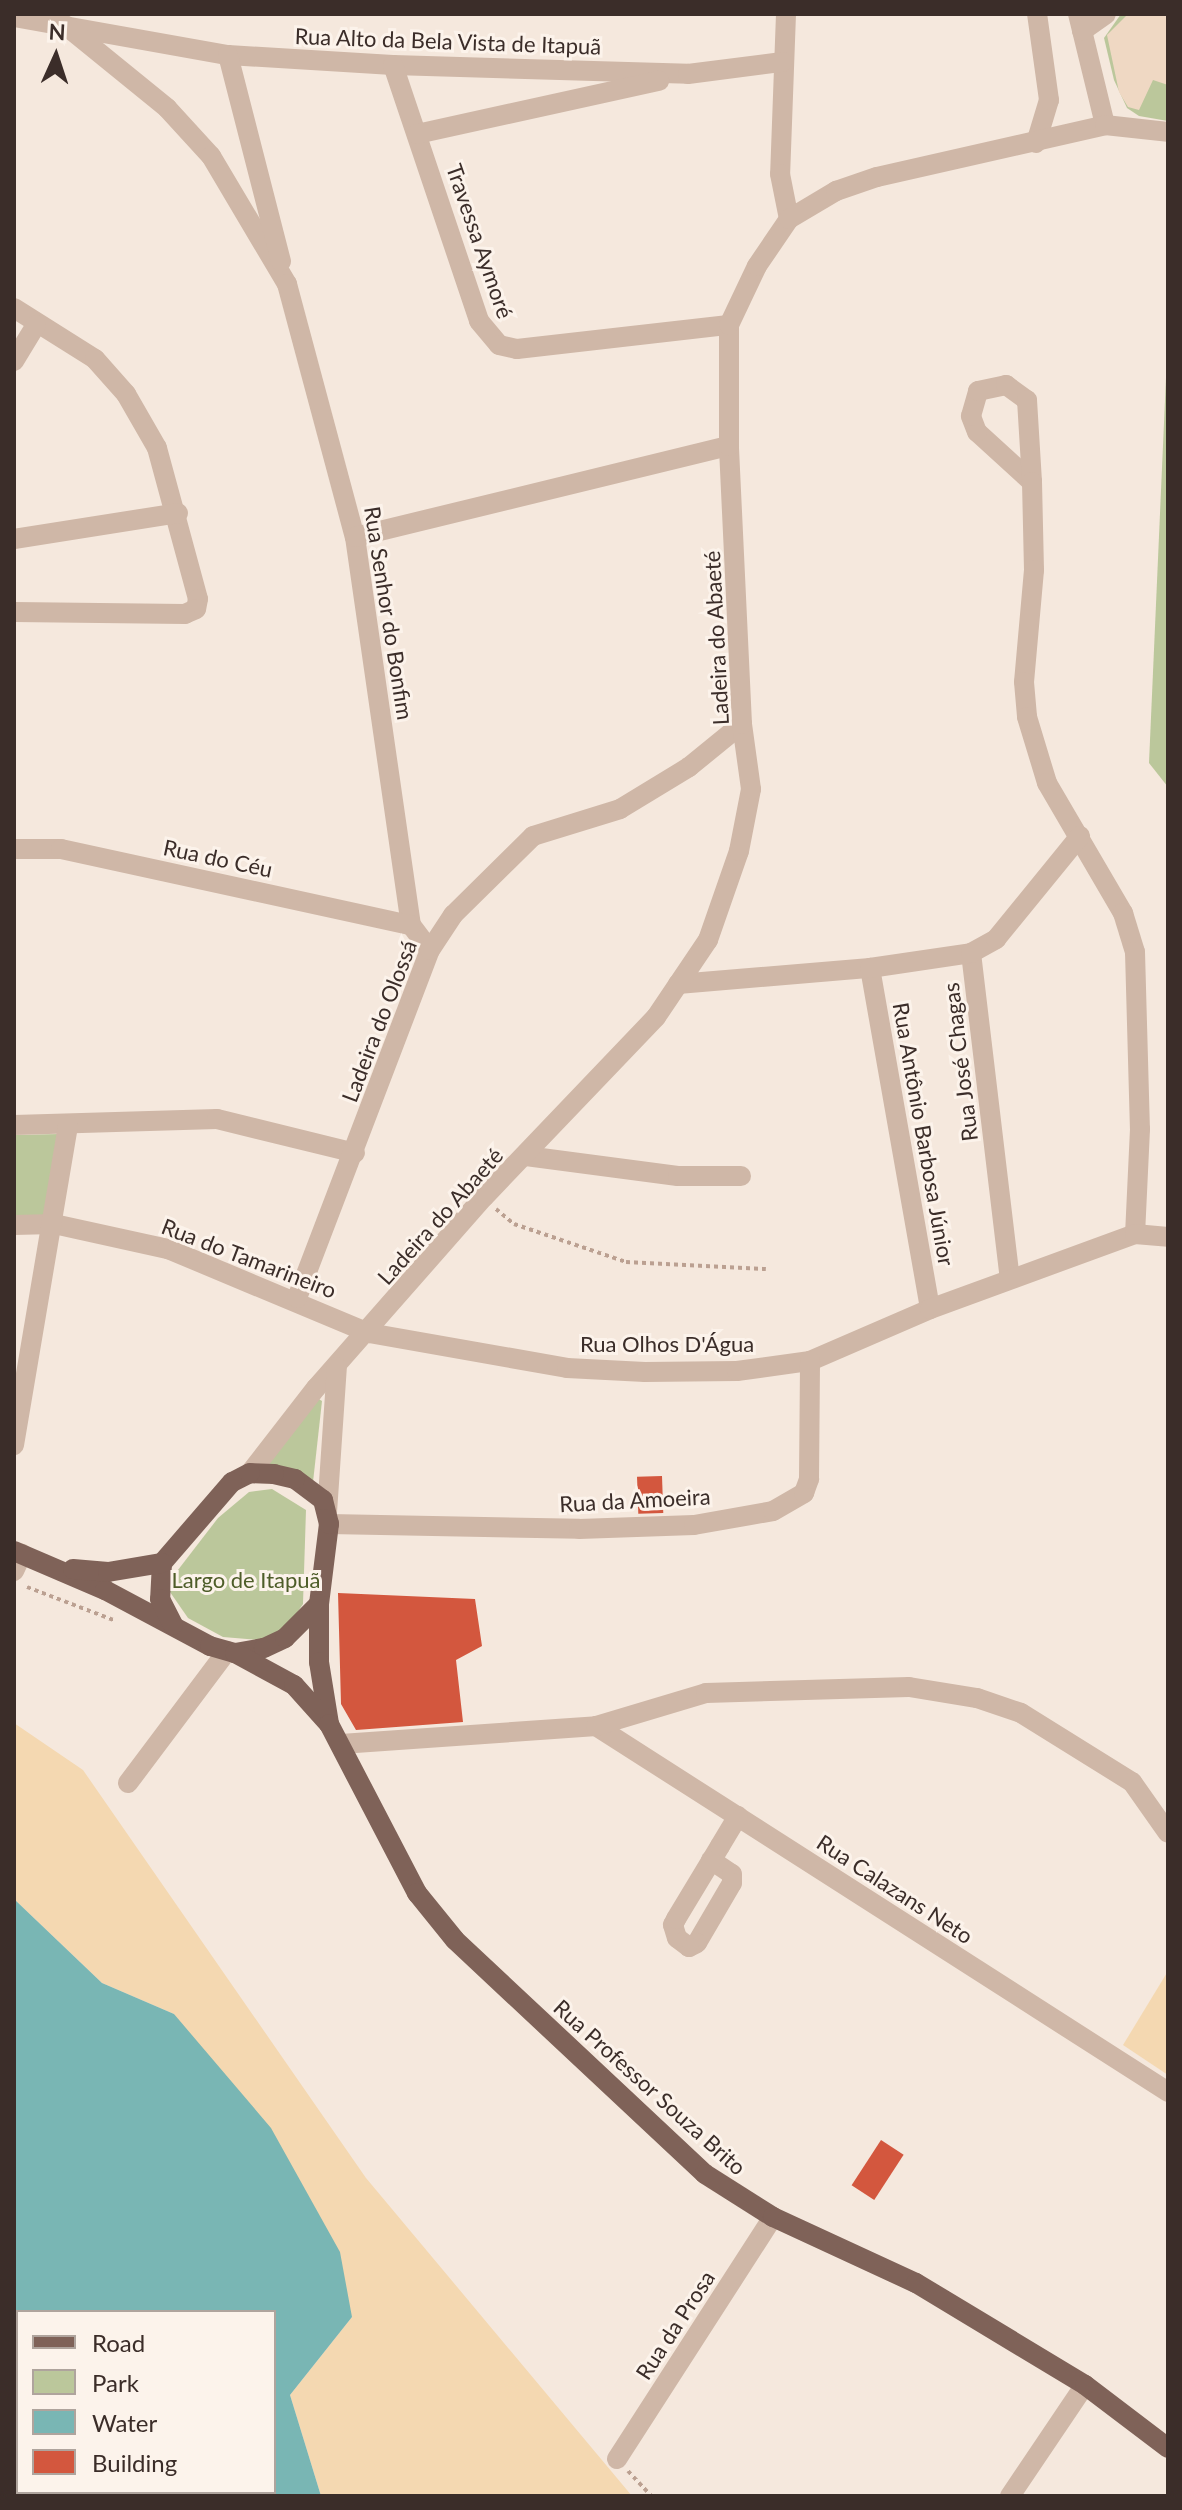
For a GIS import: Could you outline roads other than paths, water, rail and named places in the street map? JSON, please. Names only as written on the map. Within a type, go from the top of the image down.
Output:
[{"type":"main road","points":[[57,1568],[173,1625],[231,1652],[264,1648],[285,1638],[319,1604],[328,1518],[313,1490],[295,1479],[250,1473],[232,1482],[162,1563],[160,1599],[173,1625]]},
{"type":"main road","points":[[17,1559],[57,1568],[108,1572],[162,1563]]},
{"type":"main road","name":"Rua Professor Souza Brito","points":[[319,1604],[319,1662],[329,1724]]},
{"type":"main road","name":"Rua Professor Souza Brito","points":[[231,1652],[294,1685],[329,1724],[417,1893],[455,1940],[705,2174],[773,2217],[916,2283],[1085,2385],[1168,2448]]},
{"type":"street","points":[[786,14],[780,174],[789,219]]},
{"type":"street","points":[[1036,143],[1047,116],[1048,82],[1037,14]]},
{"type":"street","points":[[1105,125],[1080,23],[1106,14]]},
{"type":"street","name":"Rua Alto da Bela Vista de Itapuã","points":[[14,17],[65,19],[228,55],[393,65],[688,74]]},
{"type":"street","name":"Rua Senhor do Bonfim","points":[[65,19],[167,108],[211,156],[287,284]]},
{"type":"street","name":"Rua Senhor do Bonfim","points":[[228,55],[355,537],[411,925],[430,950]]},
{"type":"street","name":"Rua Alto da Bela Vista de Itapuã","points":[[417,134],[688,74],[782,62]]},
{"type":"street","name":"Travessa Aymoré","points":[[393,65],[479,321],[499,345],[517,349],[729,325]]},
{"type":"street","name":"Ladeira do Abaeté","points":[[250,1473],[337,1367],[526,1156],[645,1029],[708,940],[739,851],[751,789],[742,724],[729,446],[729,325],[757,266],[789,219],[836,191],[877,177],[1105,125],[1168,132]]},
{"type":"street","points":[[14,308],[36,325],[54,331],[95,359],[126,394],[157,448],[178,513],[198,599],[196,609],[185,614],[14,612]]},
{"type":"street","points":[[14,361],[36,325]]},
{"type":"street","points":[[1032,482],[977,432],[971,416],[978,391],[1006,385],[1027,400],[1032,482],[1034,570],[1024,682],[1027,717],[1047,783],[1123,913],[1135,952],[1140,1129],[1135,1234],[1168,1237]]},
{"type":"street","points":[[355,537],[729,446]]},
{"type":"street","points":[[14,539],[178,513]]},
{"type":"street","name":"Ladeira do Olossá","points":[[297,1298],[355,1153],[430,950],[453,915],[533,836],[637,801],[742,724]]},
{"type":"street","name":"Rua José Chagas","points":[[1010,1279],[971,953],[996,939],[1080,836]]},
{"type":"street","name":"Rua do Céu","points":[[14,849],[61,849],[411,925]]},
{"type":"street","points":[[678,984],[870,968],[971,953]]},
{"type":"street","name":"Rua Antônio Barbosa Júnior","points":[[870,968],[930,1309]]},
{"type":"street","points":[[14,1125],[68,1126],[217,1119],[355,1153]]},
{"type":"street","points":[[14,1445],[54,1224],[68,1126]]},
{"type":"street","points":[[526,1156],[678,1176],[741,1176]]},
{"type":"street","name":"Rua do Tamarineiro","points":[[14,1225],[54,1224],[168,1249],[297,1298],[369,1333]]},
{"type":"street","name":"Rua Olhos D'Água","points":[[369,1333],[567,1368],[737,1371],[810,1361],[930,1309],[1135,1234]]},
{"type":"street","name":"Rua da Amoeira","points":[[328,1518],[607,1528],[694,1525],[773,1511],[804,1493],[809,1479],[810,1361]]},
{"type":"street","points":[[328,1518],[337,1367]]},
{"type":"street","points":[[128,1783],[231,1652]]},
{"type":"street","points":[[341,1744],[596,1726],[706,1693],[757,1688],[909,1687],[977,1698],[1021,1713],[1132,1782],[1168,1833]]},
{"type":"street","name":"Rua Calazans Neto","points":[[596,1726],[1168,2092]]},
{"type":"street","points":[[711,1860],[738,1816]]},
{"type":"street","name":"Rua da Prosa","points":[[617,2459],[773,2217]]},
{"type":"street","points":[[1010,2496],[1085,2385]]},
{"type":"water","points":[[14,1899],[102,1983],[174,2014],[271,2128],[340,2252],[352,2317],[290,2395],[321,2496],[14,2496]]},
{"type":"park label","name":"Largo de Itapuã","points":[[246,1580]]}]
